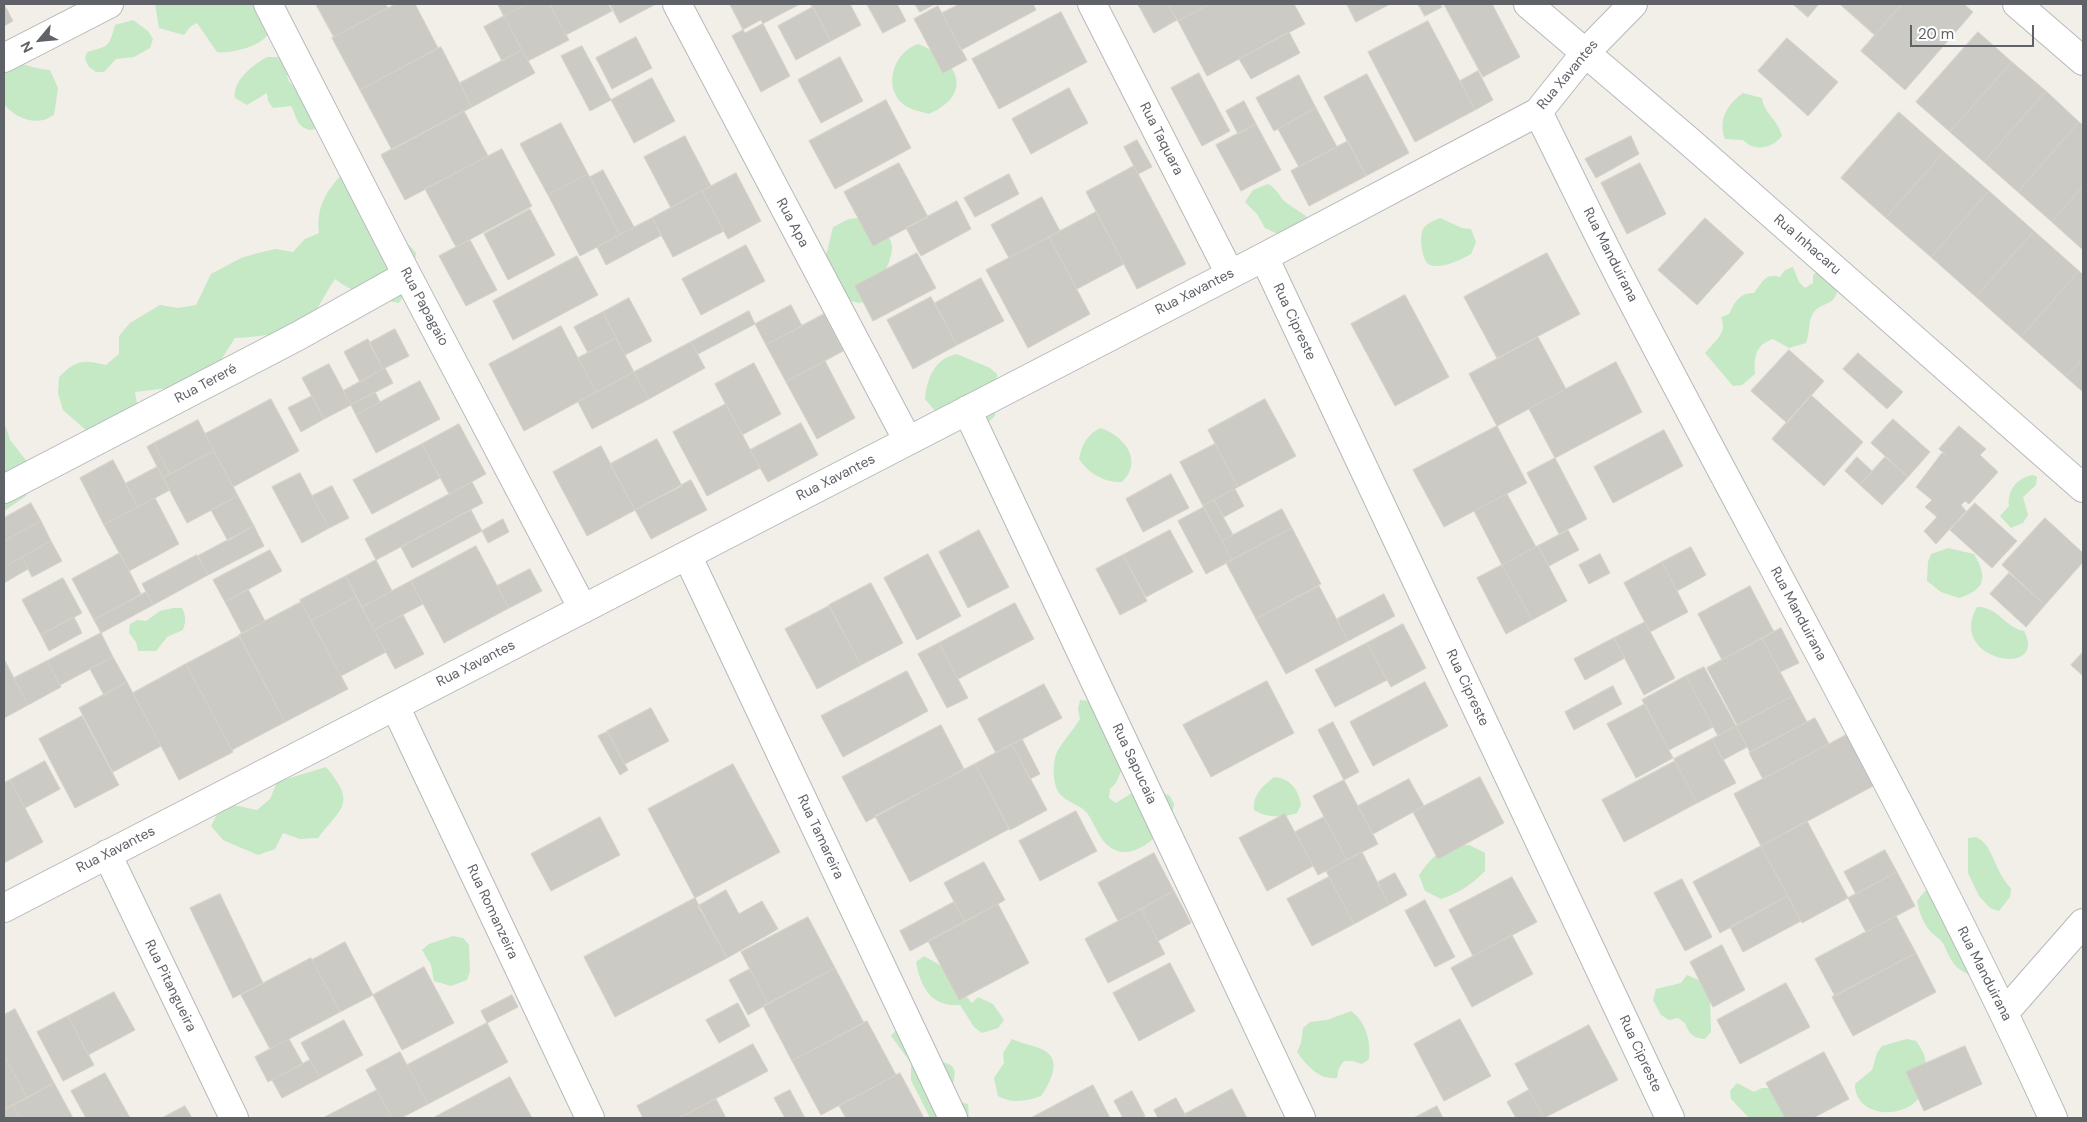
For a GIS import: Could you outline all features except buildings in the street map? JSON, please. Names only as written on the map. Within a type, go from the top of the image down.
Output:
[{"type":"street","points":[[4,58],[109,4]]},
{"type":"street","name":"Rua Papagaio","points":[[268,4],[407,275],[583,609]]},
{"type":"street","name":"Rua Apa","points":[[677,4],[908,441]]},
{"type":"street","name":"Rua Taquara","points":[[1092,4],[1230,274]]},
{"type":"street","name":"Rua Inhacaru","points":[[1528,4],[1586,52],[2083,488]]},
{"type":"street","name":"Rua Xavantes","points":[[4,908],[1264,257],[1538,112],[1586,52],[1633,4]]},
{"type":"street","points":[[2018,4],[2083,61]]},
{"type":"street","name":"Rua Manduirana","points":[[1538,112],[1618,274],[1845,702],[2004,1012],[2053,1118]]},
{"type":"street","name":"Rua Cipreste","points":[[1264,257],[1670,1118]]},
{"type":"street","name":"Rua Tereré","points":[[4,490],[298,336],[407,275]]},
{"type":"street","name":"Rua Sapucaia","points":[[967,410],[1302,1118]]},
{"type":"street","name":"Rua Tamareira","points":[[687,555],[953,1118]]},
{"type":"street","name":"Rua Romanzeira","points":[[395,706],[590,1118]]},
{"type":"street","name":"Rua Pitangueira","points":[[107,854],[234,1118]]},
{"type":"street","points":[[2004,1012],[2083,923]]},
{"type":"green space","points":[[155,4],[271,4],[272,25],[267,36],[254,45],[230,52],[217,52],[197,23],[190,27],[184,35],[159,28]]},
{"type":"green space","points":[[133,20],[148,31],[153,39],[150,48],[134,57],[116,59],[104,72],[96,72],[89,67],[85,59],[87,52],[107,45],[115,25]]},
{"type":"green space","points":[[918,44],[932,50],[943,58],[951,67],[956,77],[956,87],[953,96],[944,106],[929,114],[903,104],[893,88],[892,79],[897,62],[910,48]]},
{"type":"green space","points":[[267,57],[281,57],[289,68],[287,74],[289,82],[298,90],[301,101],[305,101],[319,126],[312,130],[300,125],[291,106],[273,108],[268,101],[267,93],[247,105],[235,98],[235,92],[240,79],[256,64]]},
{"type":"green space","points":[[7,60],[50,70],[58,88],[54,115],[47,119],[27,120],[14,114],[4,104],[4,61]]},
{"type":"green space","points":[[1743,93],[1762,98],[1765,108],[1782,136],[1773,144],[1758,147],[1748,144],[1743,140],[1725,139],[1723,119],[1725,113],[1732,102]]},
{"type":"green space","points":[[344,172],[416,253],[412,280],[399,303],[358,292],[335,279],[317,309],[301,324],[269,335],[235,338],[215,369],[185,388],[135,392],[138,410],[102,444],[63,410],[58,393],[59,377],[70,367],[80,362],[106,365],[119,354],[119,336],[130,323],[160,305],[178,308],[196,305],[211,274],[241,258],[258,253],[275,249],[293,252],[305,239],[319,233],[318,224],[321,207],[327,193]]},
{"type":"green space","points":[[1268,184],[1285,202],[1309,219],[1280,235],[1265,228],[1257,214],[1245,202],[1253,190]]},
{"type":"green space","points":[[858,218],[888,237],[892,251],[882,278],[868,301],[859,303],[833,297],[820,260],[827,252],[833,227],[849,219]]},
{"type":"green space","points":[[1440,218],[1462,228],[1471,229],[1476,242],[1471,254],[1451,263],[1435,266],[1430,265],[1425,260],[1421,236],[1423,229],[1427,225]]},
{"type":"green space","points":[[1793,267],[1799,282],[1805,288],[1813,283],[1813,275],[1820,270],[1838,288],[1834,298],[1818,308],[1812,315],[1806,343],[1789,348],[1773,339],[1767,342],[1757,352],[1755,374],[1742,385],[1733,386],[1705,353],[1722,332],[1723,323],[1721,317],[1729,314],[1741,296],[1754,293],[1767,277],[1780,277],[1785,270]]},
{"type":"green space","points":[[957,354],[990,368],[997,374],[995,416],[982,428],[947,425],[925,399],[930,377],[938,364],[949,356]]},
{"type":"green space","points":[[4,421],[10,440],[33,469],[26,496],[4,511]]},
{"type":"green space","points":[[1100,428],[1117,436],[1128,450],[1131,466],[1122,482],[1109,481],[1097,476],[1087,469],[1079,459],[1086,441]]},
{"type":"green space","points":[[2033,475],[2037,477],[2036,485],[2023,497],[2028,515],[2023,523],[2011,528],[2000,516],[2009,506],[2011,490],[2014,486],[2022,479]]},
{"type":"green space","points":[[1948,548],[1974,554],[1981,569],[1982,581],[1979,586],[1959,598],[1941,592],[1927,581],[1928,562],[1931,554]]},
{"type":"green space","points":[[1977,607],[1996,613],[2012,626],[2024,631],[2028,646],[2023,655],[2012,659],[1998,657],[1985,651],[1975,640],[1971,626]]},
{"type":"green space","points":[[182,608],[185,619],[183,630],[167,637],[156,651],[138,651],[136,642],[129,633],[130,624],[137,620],[146,621],[160,611]]},
{"type":"green space","points":[[1080,700],[1089,701],[1133,743],[1116,783],[1110,789],[1109,798],[1116,803],[1146,784],[1170,796],[1174,804],[1166,823],[1159,833],[1151,841],[1131,851],[1121,852],[1107,845],[1087,813],[1081,807],[1066,800],[1055,785],[1056,754],[1080,719],[1078,709]]},
{"type":"green space","points":[[326,767],[336,779],[341,789],[343,805],[318,838],[300,839],[283,833],[275,849],[258,855],[223,840],[211,826],[223,803],[257,810],[270,799],[277,782]]},
{"type":"green space","points":[[1274,777],[1289,782],[1296,790],[1301,805],[1297,813],[1275,816],[1264,815],[1254,810],[1257,795]]},
{"type":"green space","points":[[1976,837],[1987,846],[2005,882],[2011,888],[2010,897],[1999,911],[1990,908],[1979,896],[1968,873],[1968,838]]},
{"type":"green space","points":[[1469,845],[1485,853],[1485,871],[1464,888],[1441,899],[1425,891],[1419,875],[1429,862],[1446,849]]},
{"type":"green space","points":[[1925,891],[1944,893],[1972,975],[1961,971],[1954,964],[1943,943],[1924,923],[1917,901]]},
{"type":"green space","points":[[453,936],[463,938],[469,945],[470,971],[467,980],[451,986],[434,981],[431,965],[422,950],[429,944]]},
{"type":"green space","points":[[924,956],[956,974],[961,990],[972,1003],[978,997],[993,1004],[1004,1020],[998,1028],[982,1033],[974,1027],[960,1005],[942,1003],[929,994],[924,988],[916,962]]},
{"type":"green space","points":[[1687,975],[1703,982],[1710,998],[1711,1032],[1705,1039],[1692,1035],[1685,1023],[1678,1018],[1669,1020],[1661,1015],[1653,1000],[1656,989],[1681,983]]},
{"type":"green space","points":[[1351,1011],[1364,1026],[1369,1045],[1369,1059],[1362,1064],[1344,1061],[1339,1068],[1337,1078],[1325,1077],[1309,1067],[1297,1052],[1301,1043],[1303,1028],[1310,1022],[1327,1020]]},
{"type":"green space","points":[[898,1027],[926,1054],[953,1068],[955,1072],[952,1088],[959,1102],[968,1104],[969,1118],[930,1118],[911,1080],[911,1063],[891,1036]]},
{"type":"green space","points":[[1012,1039],[1042,1050],[1052,1058],[1054,1065],[1052,1075],[1041,1096],[1019,1101],[1003,1099],[998,1096],[994,1078],[1004,1063],[1003,1053]]},
{"type":"green space","points":[[1907,1039],[1916,1041],[1926,1060],[1926,1081],[1921,1094],[1913,1104],[1901,1110],[1876,1111],[1865,1105],[1858,1096],[1855,1084],[1872,1070],[1877,1053],[1882,1046]]},
{"type":"green space","points":[[1737,1083],[1754,1092],[1762,1088],[1771,1088],[1786,1112],[1784,1118],[1749,1118],[1731,1099],[1730,1091]]}]
